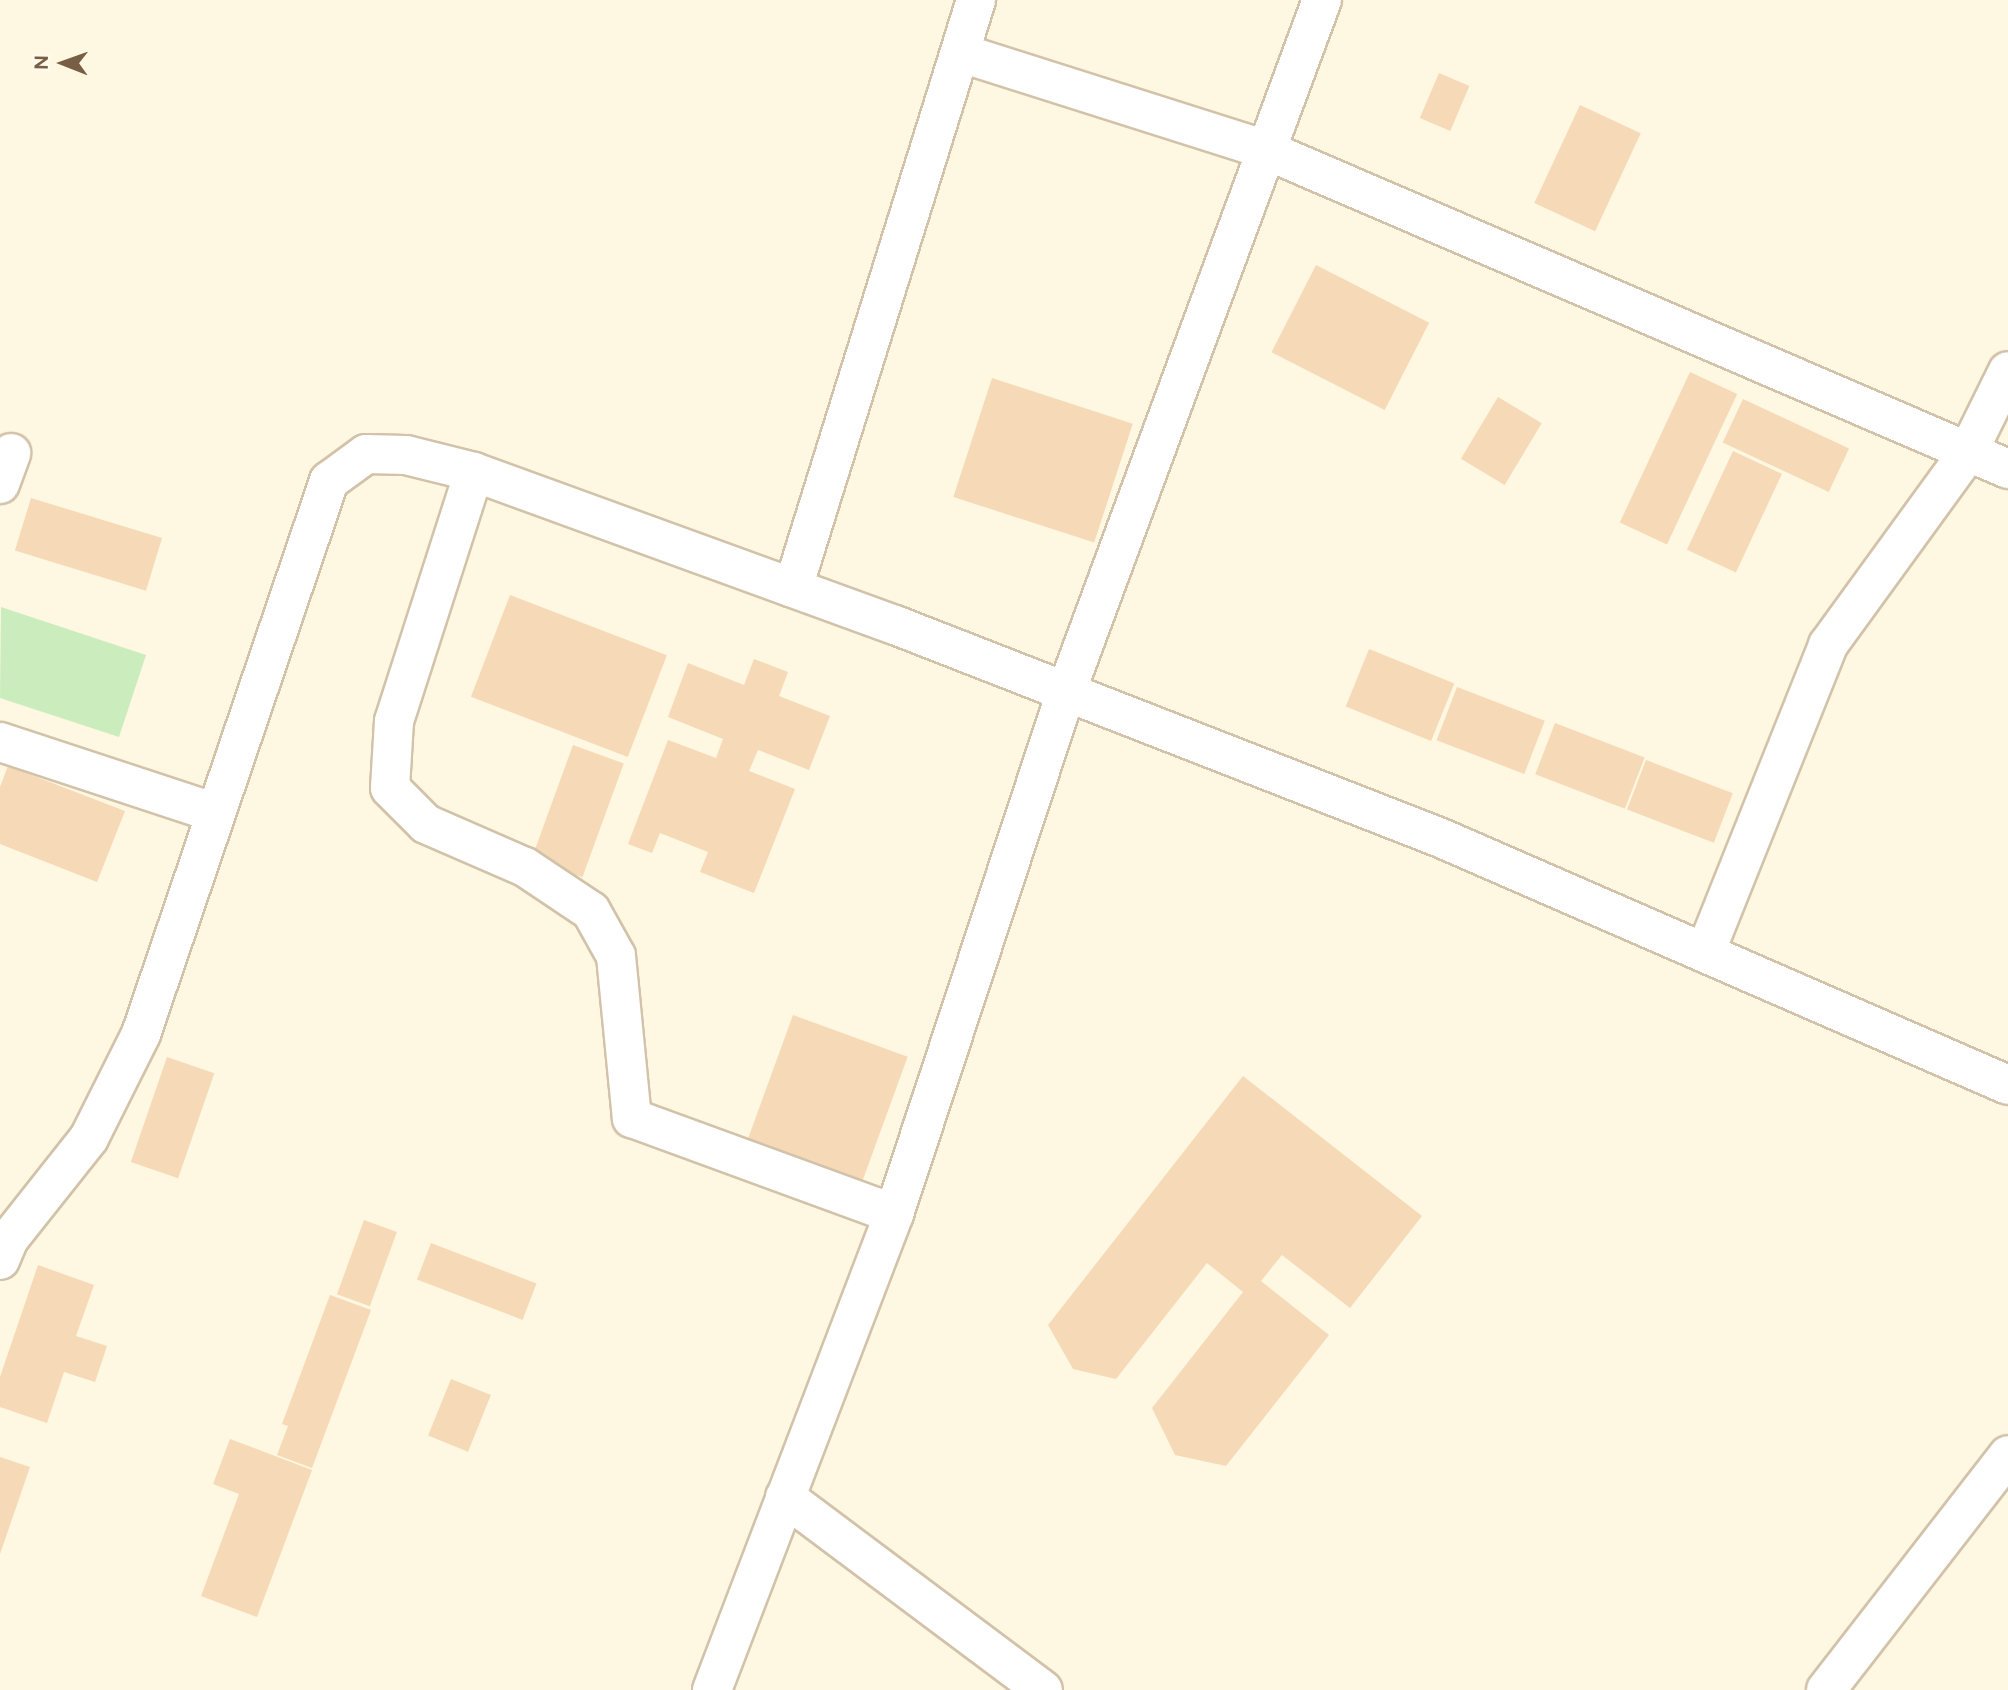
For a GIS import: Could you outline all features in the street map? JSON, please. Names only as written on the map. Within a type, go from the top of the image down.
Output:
[{"type":"street","points":[[793,588],[976,0]]},
{"type":"street","points":[[712,1690],[894,1214],[1065,695],[1322,0]]},
{"type":"street","points":[[961,53],[1266,150],[2008,469]]},
{"type":"street","points":[[1705,953],[1828,645],[1968,452],[2008,371]]},
{"type":"street","points":[[0,1260],[9,1239],[89,1138],[141,1034],[328,481],[366,454],[406,455],[474,472],[793,588],[1441,838],[2008,1085]]},
{"type":"street","points":[[474,472],[394,721],[390,788],[426,824],[525,867],[591,911],[615,956],[632,1118],[894,1214]]},
{"type":"street","points":[[0,741],[216,813]]},
{"type":"street","points":[[1826,1690],[2008,1455]]},
{"type":"street","points":[[785,1497],[1043,1690]]},
{"type":"green space","points":[[1,607],[146,655],[119,737],[0,698]]},
{"type":"building","points":[[1439,73],[1469,86],[1450,131],[1420,118]]},
{"type":"building","points":[[1580,105],[1641,133],[1595,231],[1534,203]]},
{"type":"building","points":[[1316,265],[1429,323],[1385,410],[1272,352]]},
{"type":"building","points":[[1690,372],[1737,394],[1667,544],[1620,522]]},
{"type":"building","points":[[992,378],[1133,424],[1094,543],[953,497]]},
{"type":"building","points":[[1498,397],[1542,423],[1505,485],[1461,459]]},
{"type":"building","points":[[1743,399],[1849,448],[1829,492],[1723,443]]},
{"type":"building","points":[[1733,451],[1782,474],[1736,573],[1687,550]]},
{"type":"building","points":[[31,498],[162,538],[146,591],[15,551]]},
{"type":"building","points":[[510,595],[667,655],[628,757],[471,697]]},
{"type":"building","points":[[1369,649],[1454,683],[1431,741],[1346,706]]},
{"type":"building","points":[[754,659],[788,672],[779,696],[830,716],[809,770],[758,750],[749,771],[795,789],[754,893],[700,872],[708,852],[660,833],[652,853],[628,844],[668,740],[716,758],[723,739],[668,717],[688,663],[744,685]]},
{"type":"building","points":[[1457,687],[1545,721],[1524,774],[1437,740]]},
{"type":"building","points":[[1555,723],[1645,757],[1625,809],[1535,774]]},
{"type":"building","points":[[573,745],[624,763],[582,877],[532,859]]},
{"type":"building","points":[[1646,760],[1733,793],[1714,843],[1627,809]]},
{"type":"building","points":[[8,766],[125,811],[97,882],[0,844],[0,787]]},
{"type":"building","points":[[793,1015],[908,1057],[861,1185],[746,1144]]},
{"type":"building","points":[[167,1057],[214,1073],[178,1178],[131,1162]]},
{"type":"building","points":[[1243,1076],[1422,1216],[1350,1308],[1282,1255],[1261,1281],[1329,1335],[1226,1466],[1175,1455],[1152,1408],[1243,1292],[1207,1263],[1116,1379],[1073,1369],[1048,1325]]},
{"type":"building","points":[[364,1220],[397,1232],[370,1306],[337,1294]]},
{"type":"building","points":[[431,1243],[536,1283],[523,1320],[417,1279]]},
{"type":"building","points":[[38,1265],[94,1285],[76,1336],[107,1346],[95,1382],[64,1372],[47,1423],[0,1407],[0,1377]]},
{"type":"building","points":[[330,1295],[371,1310],[312,1468],[277,1455],[288,1426],[282,1424]]},
{"type":"building","points":[[451,1379],[491,1395],[468,1452],[428,1436]]},
{"type":"building","points":[[230,1439],[312,1470],[257,1617],[201,1596],[239,1494],[213,1484]]},
{"type":"building","points":[[0,1457],[30,1467],[0,1554]]}]
